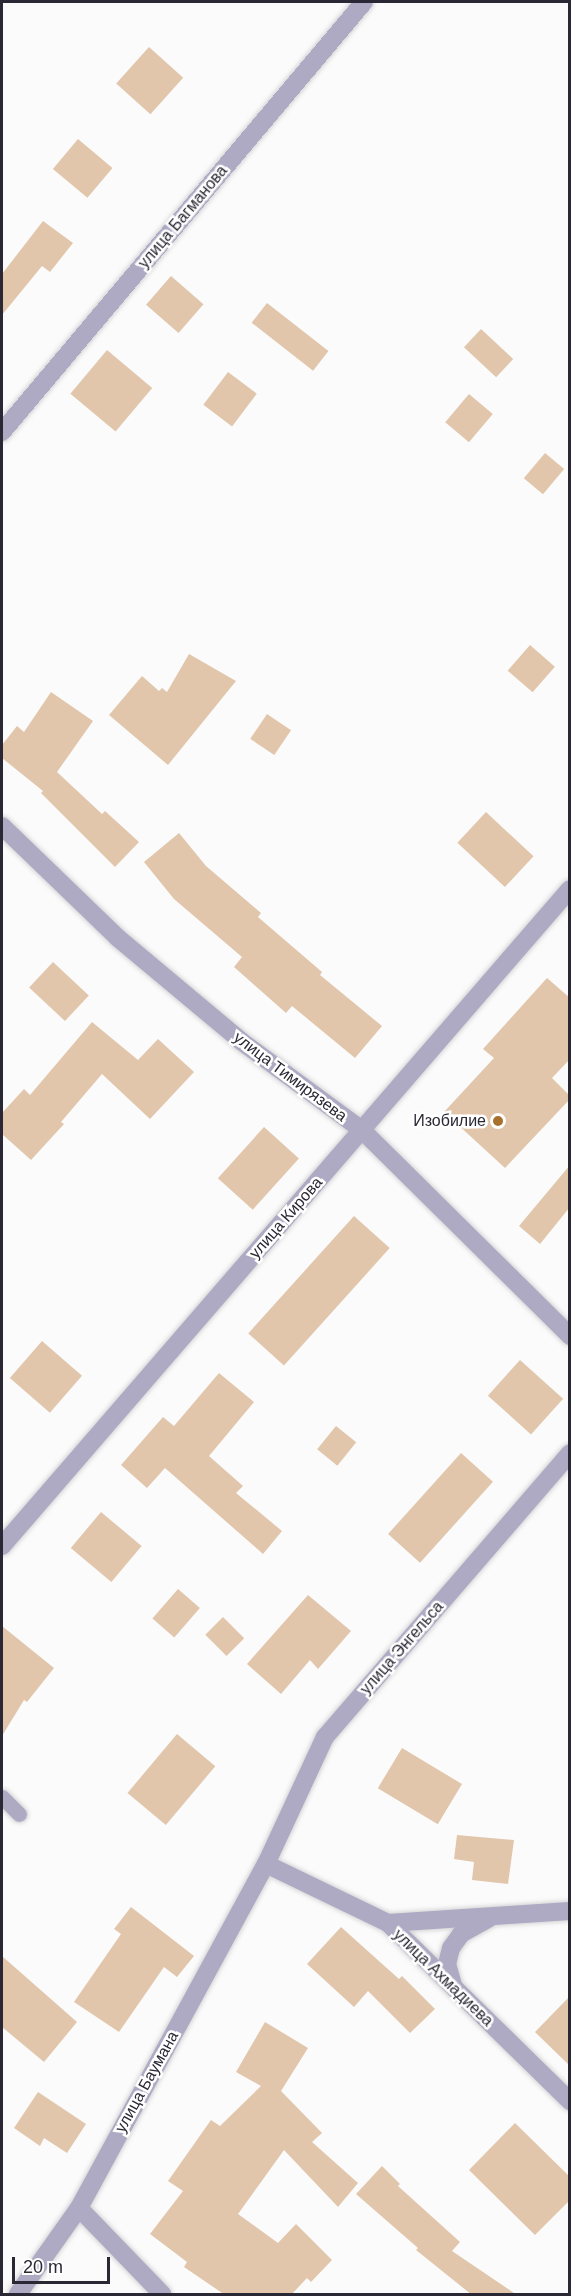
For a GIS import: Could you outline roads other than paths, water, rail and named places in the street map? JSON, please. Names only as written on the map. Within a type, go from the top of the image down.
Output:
[{"type":"street","name":"улица Багманова","points":[[2,432],[364,2]]},
{"type":"street","name":"улица Тимирязева","points":[[2,826],[118,938],[232,1034],[362,1130],[570,1336]]},
{"type":"street","name":"улица Кирова","points":[[2,1546],[570,889]]},
{"type":"street","name":"улица Энгельса","points":[[266,1864],[325,1737],[570,1453]]},
{"type":"street","name":"улица Ахмадиева","points":[[266,1864],[388,1923],[570,2101]]},
{"type":"street","name":"улица Баумана","points":[[18,2295],[79,2208],[266,1864]]},
{"type":"street","points":[[388,1923],[570,1911]]},
{"type":"street","points":[[455,1989],[447,1964],[451,1948],[461,1934],[495,1916]]},
{"type":"street","points":[[79,2208],[162,2295]]},
{"type":"lane","points":[[2,1797],[20,1814]]},
{"type":"place","name":"Изобилие","points":[[498,1121]]}]
